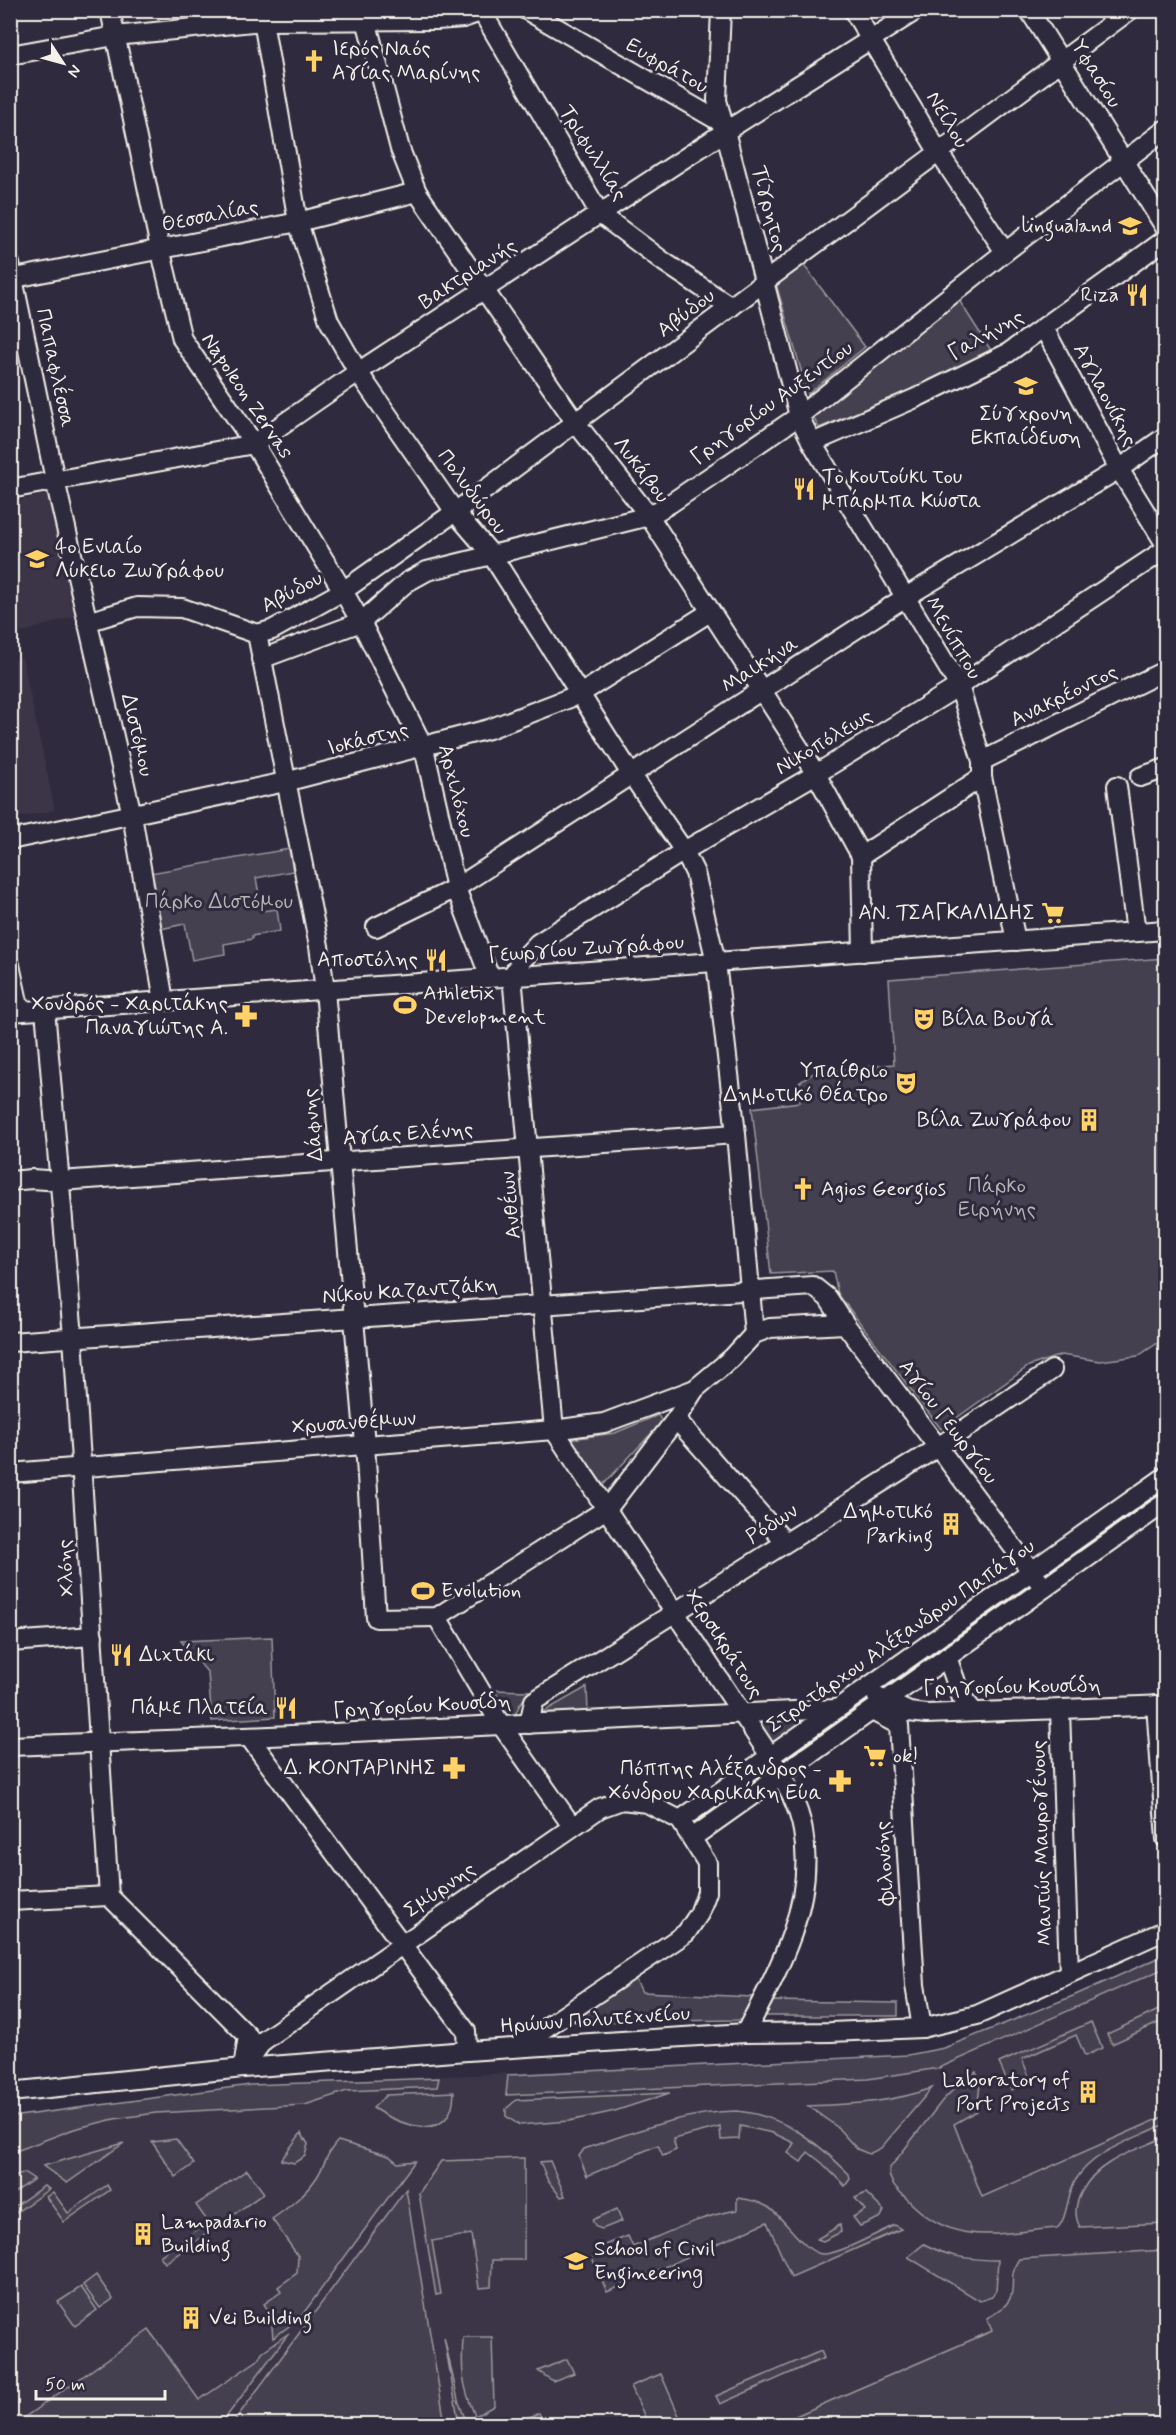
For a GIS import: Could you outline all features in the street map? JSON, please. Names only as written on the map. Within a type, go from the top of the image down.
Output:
[{"type":"street","name":"Napoleon Zervas","points":[[110,10],[160,248],[182,339],[254,444],[361,622]]},
{"type":"street","name":"Ευφράτου","points":[[526,10],[725,127]]},
{"type":"street","name":"Τίγρητος","points":[[721,10],[717,100],[799,416]]},
{"type":"street","name":"Νείλου","points":[[853,10],[939,153],[1005,252]]},
{"type":"street","name":"Βακτριανής","points":[[10,489],[254,444],[358,372],[600,214],[725,127],[872,40],[917,10]]},
{"type":"street","name":"Υφασίου","points":[[1029,10],[1166,229]]},
{"type":"street","name":"Αβύδου","points":[[257,634],[272,630],[343,591],[455,512],[1131,10]]},
{"type":"street","points":[[10,55],[115,36],[263,21],[437,20],[463,18],[483,11]]},
{"type":"street","name":"Τριφυλλίας","points":[[483,11],[600,214],[664,262],[731,307]]},
{"type":"street","name":"Λυκάβου","points":[[366,20],[399,149],[417,192],[576,423],[649,516],[816,774],[861,856],[863,952]]},
{"type":"street","name":"Πολυδώρου","points":[[263,21],[298,222],[329,321],[358,372],[455,512],[491,554],[631,774],[684,851],[695,873],[716,962]]},
{"type":"street","name":"Γρηγορίου Αυξεντίου","points":[[361,622],[407,582],[427,571],[649,516],[671,503],[799,416],[1005,252],[1166,129]]},
{"type":"street","name":"Θεσσαλίας","points":[[11,274],[298,222],[417,192]]},
{"type":"street","name":"Γαλήνης","points":[[812,443],[916,398],[998,358],[1044,328],[1166,239]]},
{"type":"street","name":"Παπαφλέσσα","points":[[11,274],[56,480]]},
{"type":"street","name":"Αγλαονίκης","points":[[1044,328],[1119,469],[1166,545]]},
{"type":"street","name":"Μενίππου","points":[[799,416],[812,443],[959,686],[982,769],[1016,941]]},
{"type":"street","name":"Μαικήνα","points":[[376,927],[456,888],[904,598],[1119,469],[1166,435]]},
{"type":"street","name":"Διστόμου","points":[[56,480],[132,815],[165,1001]]},
{"type":"street","name":"Νικοπόλεως","points":[[512,976],[521,961],[538,943],[684,851],[816,774],[959,686],[1166,549]]},
{"type":"street","points":[[87,622],[137,607],[182,608],[257,634]]},
{"type":"street","name":"Ιοκάστης","points":[[10,840],[285,782],[489,729],[580,694],[710,612]]},
{"type":"street","points":[[261,659],[361,622]]},
{"type":"street","name":"Αρχιλόχου","points":[[361,622],[423,748],[456,888],[490,978]]},
{"type":"street","name":"Δάφνης","points":[[257,634],[326,990],[365,1444],[376,1618],[437,1617]]},
{"type":"street","name":"Ανακρέοντος","points":[[861,856],[982,769],[1166,670]]},
{"type":"street","points":[[1140,777],[1166,768]]},
{"type":"street","points":[[1118,786],[1136,932]]},
{"type":"street","name":"Γεωργίου Ζωγράφου","points":[[15,1011],[1166,930]]},
{"type":"street","points":[[716,962],[736,1134],[754,1334]]},
{"type":"street","points":[[10,965],[15,1011]]},
{"type":"street","name":"Ανθέων","points":[[512,976],[554,1430]]},
{"type":"street","name":"Χλόης","points":[[45,1010],[74,1337],[109,1896]]},
{"type":"street","name":"Αγίας Ελένης","points":[[10,1181],[32,1179],[60,1181],[736,1134]]},
{"type":"street","name":"Νίκου Καζαντζάκη","points":[[10,1342],[813,1286]]},
{"type":"street","name":"Αγίου Γεωργίου","points":[[813,1286],[828,1298],[845,1324],[1044,1588]]},
{"type":"street","points":[[572,1826],[501,1725],[437,1617],[608,1509],[676,1419],[695,1389],[732,1359],[754,1334],[770,1329],[845,1324]]},
{"type":"street","name":"Ρόδων","points":[[529,1724],[534,1701],[938,1447],[1052,1370]]},
{"type":"street","name":"Χρυσανθέμων","points":[[10,1473],[554,1430],[604,1423],[695,1389]]},
{"type":"street","points":[[676,1419],[785,1542]]},
{"type":"street","name":"Χερσικράτους","points":[[554,1430],[770,1756],[781,1775],[803,1829],[807,1863],[801,1908],[781,1963],[745,2033]]},
{"type":"street","name":"Στρατάρχου Αλέξανδρου Παπάγου","points":[[680,1820],[1166,1476]]},
{"type":"street","name":"Στρατάρχου Αλέξανδρου Παπάγου","points":[[692,1838],[1166,1502]]},
{"type":"street","points":[[10,1642],[93,1636]]},
{"type":"street","points":[[947,1657],[961,1696],[974,1712]]},
{"type":"street","name":"Γρηγορίου Κουσίδη","points":[[864,1690],[878,1706],[917,1713],[1161,1705]]},
{"type":"street","points":[[1161,1705],[1166,1839]]},
{"type":"street","name":"Φιλονόης","points":[[878,1706],[899,1725],[915,1985],[922,2028]]},
{"type":"street","name":"Γρηγορίου Κουσίδη","points":[[10,1746],[836,1709]]},
{"type":"street","name":"Μαντώς Μαυρογένους","points":[[1060,1710],[1069,1973]]},
{"type":"street","points":[[249,1737],[466,2031],[467,2051]]},
{"type":"street","name":"Σμύρνης","points":[[243,2068],[263,2041],[600,1808],[622,1800],[647,1803],[680,1820]]},
{"type":"street","points":[[516,2048],[686,1933],[699,1914],[707,1892],[707,1863],[680,1820]]},
{"type":"street","points":[[10,1902],[109,1896],[248,2036],[243,2068]]},
{"type":"street","name":"Ηρώων Πολυτεχνείου","points":[[10,2092],[243,2068],[467,2051],[745,2033],[922,2028],[977,2015],[1166,1930]]},
{"type":"shaded area","name":"4ο Ενιαίο Λύκειο Ζωγράφου","points":[[50,494],[77,615],[11,636],[11,502]]},
{"type":"shaded area","points":[[22,657],[55,810],[11,819],[11,661]]},
{"type":"shaded area","points":[[1165,1955],[1165,2424],[11,2424],[10,2117],[250,2085],[908,2055],[944,2048],[1073,1996]]},
{"type":"green space","points":[[803,264],[865,347],[808,394],[776,284]]},
{"type":"green space","points":[[957,297],[992,352],[917,387],[819,428],[811,413]]},
{"type":"green space","name":"Πάρκο Διστόμου","points":[[289,849],[293,871],[256,878],[262,911],[277,909],[280,931],[224,944],[225,954],[192,960],[185,924],[160,929],[150,873]]},
{"type":"green space","name":"Πάρκο Ειρήνης","points":[[1165,958],[1165,1338],[1138,1356],[1100,1361],[1061,1355],[1029,1366],[941,1429],[838,1294],[833,1271],[771,1274],[752,1108],[800,1102],[799,1083],[815,1072],[894,1064],[889,979]]},
{"type":"green space","points":[[658,1415],[662,1422],[603,1485],[571,1439],[615,1433]]},
{"type":"green space","points":[[1165,1489],[1165,1491],[1050,1572],[1050,1571]]},
{"type":"green space","points":[[1030,1585],[1031,1587],[907,1674],[906,1672]]},
{"type":"green space","points":[[272,1637],[275,1717],[212,1721],[208,1673],[181,1641]]},
{"type":"green space","points":[[587,1687],[588,1713],[548,1716],[543,1712]]},
{"type":"green space","points":[[495,1690],[530,1691],[515,1715],[506,1716]]},
{"type":"green space","points":[[845,1715],[846,1717],[793,1755],[792,1753]]},
{"type":"green space","points":[[754,1718],[812,1718],[772,1745]]},
{"type":"green space","points":[[768,1770],[770,1772],[703,1820],[702,1818]]},
{"type":"green space","points":[[1165,1955],[1165,1968],[939,2068],[868,2079],[506,2095],[508,2075],[908,2055],[944,2048],[1073,1996]]},
{"type":"green space","points":[[634,1976],[642,1992],[752,1997],[741,2020],[575,2022],[574,2017]]},
{"type":"green space","points":[[772,2001],[898,2003],[898,2016],[764,2016]]},
{"type":"green space","points":[[1165,2007],[1165,2020],[1112,2044],[1107,2034]]},
{"type":"green space","points":[[1091,2022],[1102,2048],[1085,2056],[1076,2035],[1022,2059],[1031,2081],[1011,2090],[999,2063]]},
{"type":"green space","points":[[976,2072],[980,2084],[977,2111],[954,2124],[982,2197],[1165,2116],[1165,2124],[1116,2146],[1092,2161],[1072,2186],[1063,2220],[1057,2228],[995,2234],[959,2231],[941,2225],[924,2215],[894,2186],[889,2169],[942,2101],[961,2082]]},
{"type":"green space","points":[[439,2078],[437,2087],[347,2091],[305,2105],[156,2113],[114,2119],[74,2129],[11,2153],[11,2117],[250,2085]]},
{"type":"green space","points":[[932,2088],[881,2148],[869,2154],[857,2149],[837,2127],[808,2106],[886,2100]]},
{"type":"green space","points":[[454,2092],[451,2109],[445,2119],[436,2125],[424,2127],[411,2125],[373,2108],[386,2095]]},
{"type":"green space","points":[[670,2093],[615,2111],[569,2121],[519,2125],[506,2116],[506,2109],[516,2100]]},
{"type":"green space","points":[[737,2111],[770,2118],[799,2132],[837,2162],[849,2174],[850,2179],[845,2186],[808,2152],[801,2162],[788,2153],[794,2143],[773,2133],[740,2126],[739,2139],[721,2140],[720,2127],[673,2139],[676,2150],[663,2156],[658,2145],[587,2176],[579,2156],[584,2149],[659,2124],[698,2115]]},
{"type":"green space","points":[[301,2133],[308,2144],[305,2156],[294,2163],[281,2160]]},
{"type":"green space","points":[[1165,2137],[1165,2223],[1080,2227],[1076,2209],[1078,2200],[1094,2175],[1101,2168],[1129,2152]]},
{"type":"green space","points":[[176,2139],[194,2164],[176,2177],[152,2142]]},
{"type":"green space","points":[[338,2141],[389,2156],[398,2163],[415,2161],[300,2318],[273,2338],[271,2315],[264,2304],[281,2292],[278,2287],[297,2273],[298,2256],[272,2219],[307,2189],[317,2177],[331,2149]]},
{"type":"green space","points":[[124,2143],[67,2183],[43,2166]]},
{"type":"green space","points":[[524,2158],[524,2260],[492,2260],[491,2287],[479,2288],[471,2234],[432,2241],[441,2294],[436,2295],[419,2193],[441,2161]]},
{"type":"green space","points":[[550,2161],[565,2196],[561,2197],[548,2181],[540,2162]]},
{"type":"green space","points":[[247,2170],[264,2193],[165,2263],[160,2256],[208,2222],[196,2205]]},
{"type":"green space","points":[[25,2173],[34,2179],[11,2195],[11,2178]]},
{"type":"green space","points":[[107,2185],[110,2190],[64,2222],[46,2197],[53,2192],[68,2213]]},
{"type":"green space","points":[[44,2186],[49,2189],[11,2216],[11,2209]]},
{"type":"green space","points":[[406,2189],[445,2424],[232,2424]]},
{"type":"green space","points":[[866,2193],[884,2211],[881,2217],[860,2226],[853,2217],[865,2210],[855,2198]]},
{"type":"green space","points":[[737,2198],[768,2207],[809,2248],[823,2254],[848,2247],[895,2225],[901,2229],[791,2277],[767,2222],[607,2292],[592,2258],[605,2253],[603,2246],[628,2236],[633,2247],[697,2221],[737,2210]]},
{"type":"green space","points":[[617,2209],[622,2221],[602,2229],[596,2227],[592,2220]]},
{"type":"green space","points":[[840,2225],[841,2232],[823,2241],[817,2239]]},
{"type":"green space","points":[[924,2244],[960,2257],[998,2260],[996,2290],[992,2297],[980,2301],[908,2257]]},
{"type":"green space","points":[[1165,2250],[1165,2424],[777,2424],[992,2331],[987,2318],[1000,2310],[1011,2296],[1014,2267],[1019,2259]]},
{"type":"green space","points":[[96,2275],[113,2299],[100,2308],[83,2285]]},
{"type":"green space","points":[[81,2287],[97,2310],[75,2326],[58,2302]]},
{"type":"green space","points":[[149,2330],[199,2400],[258,2360],[262,2352],[289,2333],[221,2424],[15,2424]]},
{"type":"green space","points":[[444,2337],[458,2400],[466,2421],[459,2424]]},
{"type":"green space","points":[[463,2337],[492,2337],[494,2406],[475,2416],[463,2377]]},
{"type":"green space","points":[[821,2351],[824,2358],[720,2404],[716,2396]]},
{"type":"green space","points":[[567,2359],[574,2373],[553,2381],[538,2371]]},
{"type":"green space","points":[[661,2374],[680,2418],[674,2424],[648,2424],[631,2386]]},
{"type":"green space","points":[[539,2413],[543,2421],[535,2424],[511,2424]]},
{"type":"place","name":"Ιερός Ναός Αγίας Μαρίνης","points":[[314,61]]},
{"type":"place","name":"lingualand","points":[[1130,226]]},
{"type":"place","name":"Riza","points":[[1137,295]]},
{"type":"place","name":"Σύγχρονη Εκπαίδευση","points":[[1026,386]]},
{"type":"place","name":"Το κουτούκι του μπάρμπα Κώστα","points":[[804,489]]},
{"type":"place","name":"4ο Ενιαίο Λύκειο Ζωγράφου","points":[[37,559]]},
{"type":"place","name":"ΑΝ. ΤΣΑΓΚΑΛΙΔΗΣ","points":[[1053,913]]},
{"type":"place","name":"Αποστόλης","points":[[436,960]]},
{"type":"place","name":"Athletix Development","points":[[405,1005]]},
{"type":"place","name":"Χονδρός - Χαριτάκης Παναγιώτης Α.","points":[[246,1016]]},
{"type":"place","name":"Βίλα Βουγά","points":[[924,1019]]},
{"type":"place","name":"Υπαίθριο Δημοτικό Θέατρο","points":[[906,1083]]},
{"type":"place","name":"Βίλα Ζωγράφου","points":[[1089,1120]]},
{"type":"place","name":"Agios Georgios","points":[[803,1189]]},
{"type":"place","name":"Δημοτικό Parking","points":[[951,1524]]},
{"type":"place","name":"Evolution","points":[[423,1591]]},
{"type":"place","name":"Διχτάκι","points":[[121,1655]]},
{"type":"place","name":"Πάμε Πλατεία","points":[[286,1708]]},
{"type":"place","name":"ok!","points":[[875,1756]]},
{"type":"place","name":"Δ. ΚΟΝΤΑΡΙΝΗΣ","points":[[454,1768]]},
{"type":"place","name":"Πόππης Αλέξανδρος - Χόνδρου Χαρικάκη Εύα","points":[[840,1781]]},
{"type":"place","name":"Laboratory of Port Projects","points":[[1088,2092]]},
{"type":"place","name":"Lampadario Building","points":[[143,2234]]},
{"type":"place","name":"School of Civil Engineering","points":[[576,2261]]},
{"type":"place","name":"Vei Building","points":[[191,2318]]}]
